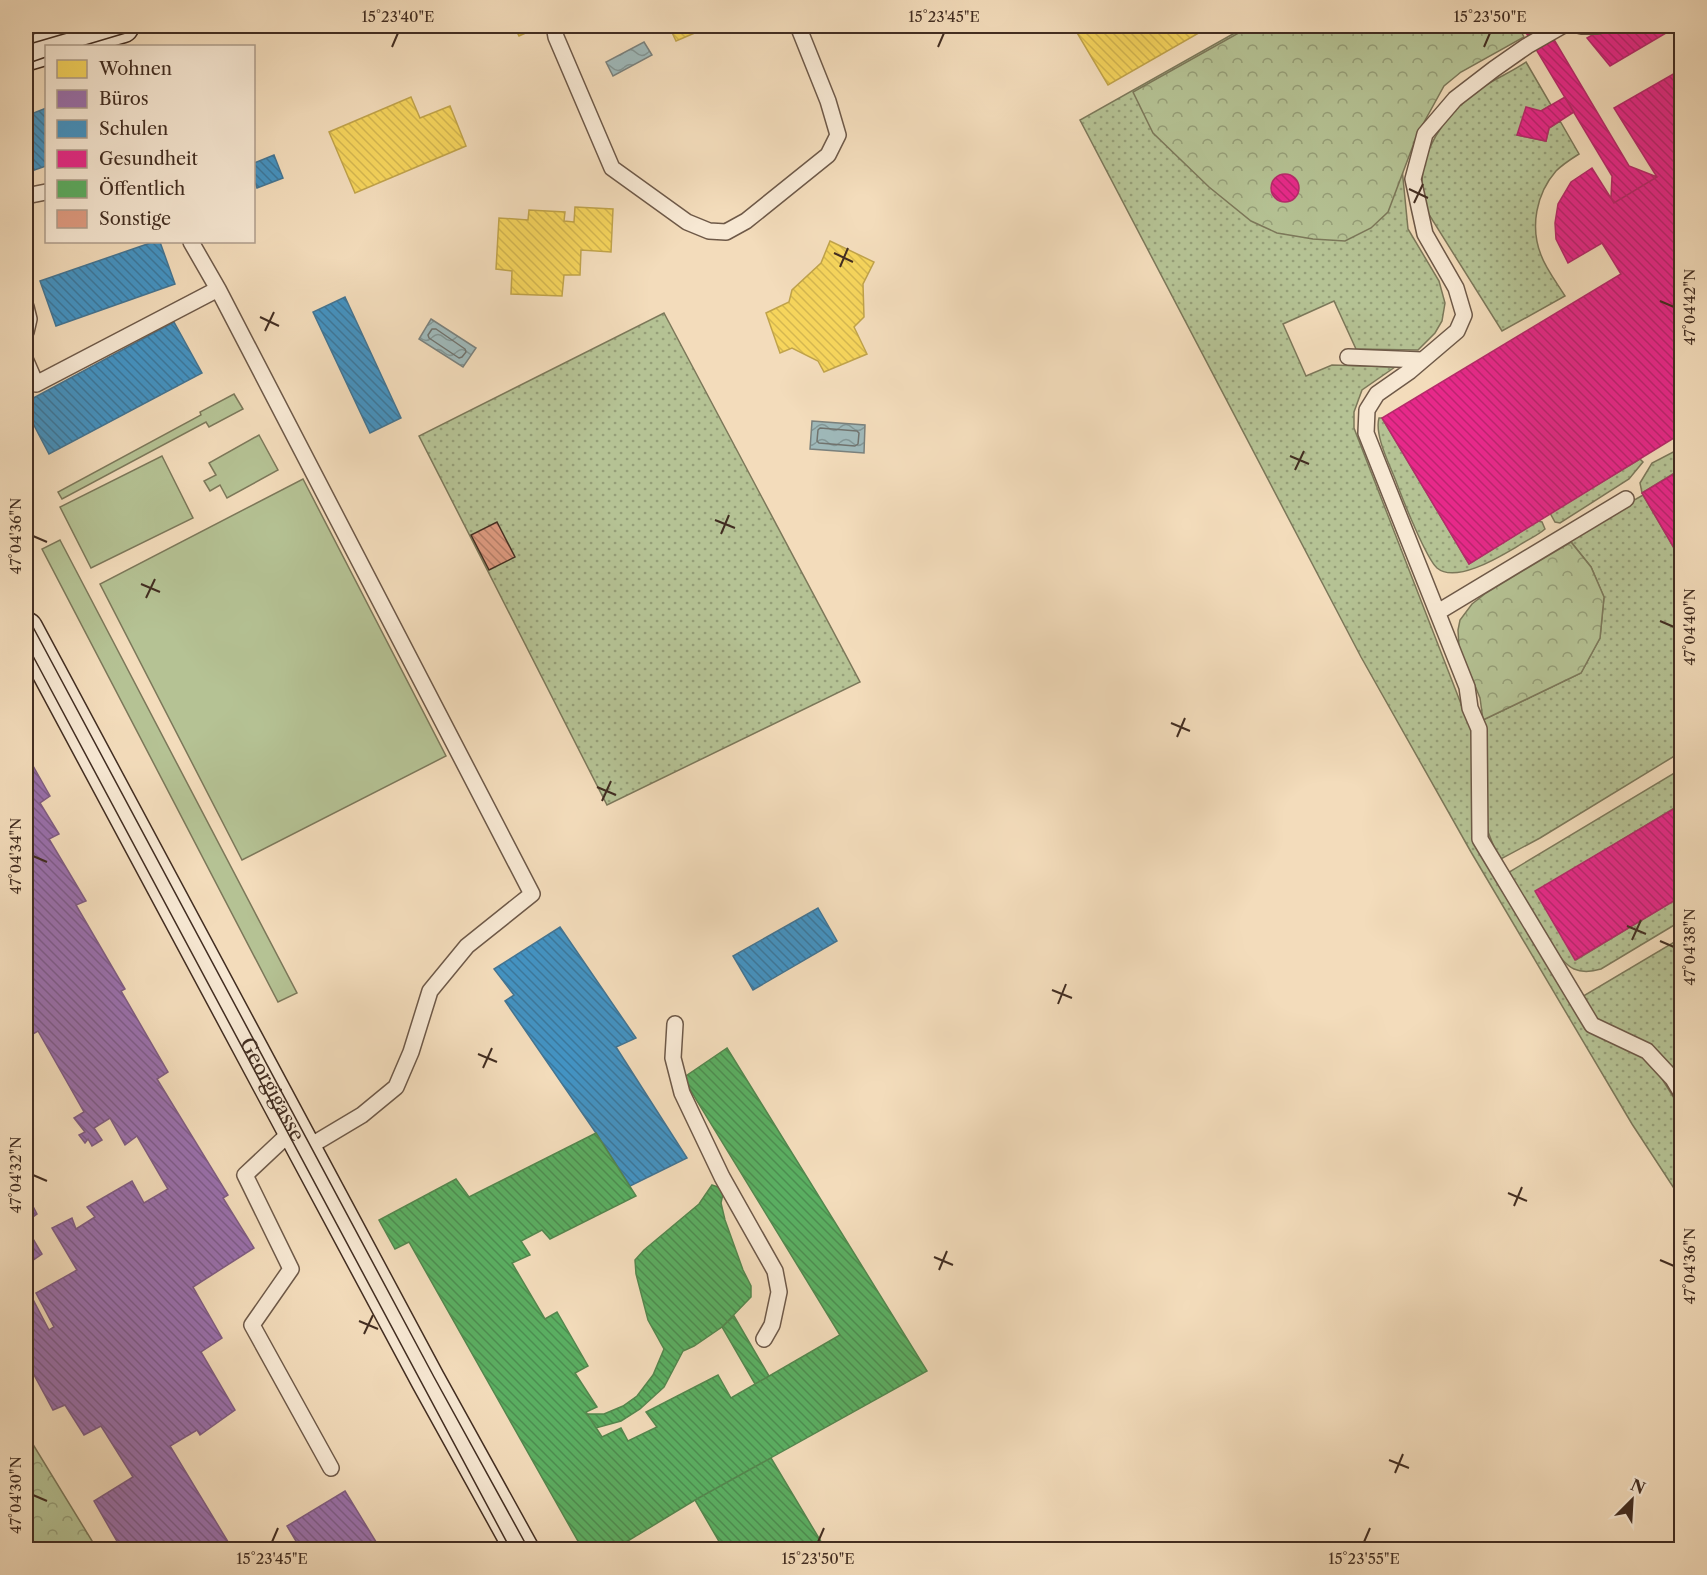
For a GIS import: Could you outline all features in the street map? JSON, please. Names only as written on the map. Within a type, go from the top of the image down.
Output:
[{"type":"main road","points":[[56,45],[122,26]]},
{"type":"main road","points":[[26,54],[45,48]]},
{"type":"main road","name":"Georgigasse","points":[[26,629],[428,1380],[522,1550]]},
{"type":"lane","points":[[554,26],[556,37],[612,168],[687,222],[709,231],[726,232],[746,221],[828,155],[838,135],[828,100],[798,26]]},
{"type":"lane","points":[[1562,26],[1527,46],[1455,99],[1425,134],[1413,180],[1415,190],[1425,234],[1456,288],[1464,315],[1457,332],[1377,394],[1367,410],[1366,433],[1467,687],[1470,708],[1479,729],[1480,839],[1592,1025],[1647,1051],[1673,1079],[1682,1094]]},
{"type":"lane","points":[[1581,26],[1598,26]]},
{"type":"lane","points":[[26,196],[45,192]]},
{"type":"lane","points":[[192,243],[218,289],[532,894],[467,946],[430,991],[411,1052],[396,1087],[362,1115],[300,1139],[245,1175],[291,1269],[252,1326],[331,1468]]},
{"type":"lane","points":[[26,361],[36,384],[218,289]]},
{"type":"lane","points":[[26,307],[29,318],[26,332]]},
{"type":"lane","points":[[1348,357],[1422,360]]},
{"type":"lane","points":[[1437,612],[1626,499]]},
{"type":"lane","points":[[675,1024],[673,1058],[682,1094],[722,1177],[776,1271],[779,1292],[772,1325],[764,1339]]},
{"type":"green space","points":[[1247,26],[1309,26],[1402,168],[1408,229],[1439,281],[1445,303],[1442,321],[1435,333],[1418,350],[1356,349],[1334,301],[1283,324],[1306,376],[1332,365],[1395,367],[1362,390],[1354,412],[1354,428],[1474,733],[1476,822],[1586,1027],[1641,1054],[1652,1063],[1681,1109],[1681,1199],[1632,1124],[1471,852],[1361,657],[1080,120]]},
{"type":"green space","points":[[1251,26],[1518,26],[1524,37],[1461,72],[1444,86],[1417,135],[1388,212],[1371,228],[1345,241],[1277,233],[1251,221],[1209,187],[1153,133],[1133,92]]},
{"type":"green space","points":[[1526,62],[1551,105],[1541,111],[1517,135],[1546,141],[1549,128],[1560,121],[1579,154],[1559,168],[1549,180],[1537,211],[1536,233],[1541,255],[1565,296],[1502,331],[1428,213],[1422,179],[1429,150],[1436,136],[1455,111],[1478,90]]},
{"type":"green space","points":[[664,313],[860,682],[607,805],[419,436]]},
{"type":"green space","points":[[234,394],[243,409],[209,427],[206,422],[62,499],[58,492],[201,415],[200,412]]},
{"type":"green space","points":[[1379,418],[1382,418],[1469,564],[1538,521],[1542,522],[1545,529],[1478,567],[1455,573],[1437,568],[1421,541],[1387,460],[1379,434]]},
{"type":"green space","points":[[259,435],[278,470],[227,498],[220,485],[210,491],[204,481],[216,475],[209,463]]},
{"type":"green space","points":[[1679,449],[1681,469],[1642,493],[1640,483],[1652,463]]},
{"type":"green space","points":[[162,456],[193,518],[91,568],[60,507]]},
{"type":"green space","points":[[1640,459],[1643,462],[1629,479],[1560,523],[1555,522],[1550,513]]},
{"type":"green space","points":[[303,479],[446,756],[242,860],[100,584]]},
{"type":"green space","points":[[1643,495],[1674,548],[1681,544],[1681,752],[1540,838],[1499,860],[1487,829],[1483,720],[1581,673],[1600,638],[1604,597],[1591,567],[1568,538]]},
{"type":"green space","points":[[60,540],[297,993],[278,1002],[42,549]]},
{"type":"green space","points":[[1571,542],[1591,567],[1604,597],[1600,638],[1581,673],[1483,720],[1480,698],[1459,647],[1460,620],[1472,604],[1486,593]]},
{"type":"green space","points":[[1681,769],[1681,804],[1536,892],[1576,960],[1681,896],[1681,921],[1601,969],[1587,972],[1574,969],[1547,941],[1506,874]]},
{"type":"green space","points":[[1681,938],[1681,1087],[1677,1079],[1595,1023],[1580,998]]},
{"type":"green space","points":[[26,1433],[97,1549],[26,1549]]},
{"type":"water","points":[[644,42],[652,55],[613,76],[606,62]]},
{"type":"water","points":[[431,319],[476,348],[463,367],[419,339]]},
{"type":"water","points":[[812,421],[865,425],[864,453],[810,449]]},
{"type":"building: Wohnen","points":[[514,26],[538,26],[539,27],[519,36]]},
{"type":"building: Wohnen","points":[[669,26],[711,26],[676,41]]},
{"type":"building: Wohnen","points":[[1073,26],[1211,26],[1108,85]]},
{"type":"building: Wohnen","points":[[411,97],[420,118],[450,106],[466,146],[355,193],[329,132]]},
{"type":"building: Wohnen","points":[[575,207],[613,209],[611,252],[581,250],[580,275],[564,275],[562,296],[511,294],[512,271],[496,269],[499,218],[528,220],[529,210],[565,212],[564,221],[574,222]]},
{"type":"building: Wohnen","points":[[830,241],[874,262],[863,284],[864,317],[854,327],[867,354],[824,372],[818,361],[792,348],[780,353],[766,313],[789,302],[792,290],[821,263]]},
{"type":"building: Büros","points":[[32,764],[50,796],[40,803],[59,834],[49,839],[86,901],[76,905],[125,989],[121,991],[168,1072],[157,1079],[228,1195],[223,1198],[254,1248],[193,1287],[222,1338],[201,1352],[235,1410],[200,1435],[197,1430],[170,1446],[233,1550],[122,1550],[94,1501],[133,1477],[101,1426],[84,1435],[65,1405],[53,1410],[26,1360],[26,1286],[49,1330],[54,1327],[36,1293],[77,1270],[52,1228],[72,1218],[76,1229],[95,1217],[87,1207],[132,1181],[144,1203],[168,1189],[137,1136],[125,1145],[110,1118],[94,1128],[102,1140],[92,1146],[88,1139],[85,1143],[79,1135],[85,1132],[74,1118],[84,1112],[38,1031],[26,1038],[26,964],[31,960],[26,951],[26,768]]},
{"type":"building: Büros","points":[[26,1193],[37,1214],[26,1222]]},
{"type":"building: Büros","points":[[26,1227],[42,1254],[26,1265]]},
{"type":"building: Büros","points":[[345,1491],[381,1550],[283,1550],[296,1541],[287,1526]]},
{"type":"building: Schulen","points":[[45,108],[45,166],[26,173],[26,116]]},
{"type":"building: Schulen","points":[[274,155],[283,178],[257,188],[255,163]]},
{"type":"building: Schulen","points":[[150,243],[160,243],[175,284],[56,326],[40,281]]},
{"type":"building: Schulen","points":[[345,297],[401,418],[370,433],[313,312]]},
{"type":"building: Schulen","points":[[174,322],[202,373],[49,454],[26,410],[26,402]]},
{"type":"building: Schulen","points":[[818,908],[837,941],[753,990],[733,956]]},
{"type":"building: Schulen","points":[[560,927],[636,1038],[616,1047],[687,1158],[630,1186],[505,1001],[514,995],[494,969]]},
{"type":"building: Gesundheit","points":[[1522,26],[1546,26],[1629,166],[1657,177],[1614,203],[1611,198],[1612,176]]},
{"type":"building: Gesundheit","points":[[1608,26],[1678,26],[1610,66],[1587,38]]},
{"type":"building: Gesundheit","points":[[1682,69],[1682,433],[1469,564],[1382,418],[1621,274],[1602,243],[1568,263],[1556,239],[1555,223],[1558,204],[1571,182],[1592,168],[1614,203],[1657,177],[1614,108]]},
{"type":"building: Gesundheit","points":[[1565,97],[1574,112],[1549,128],[1546,141],[1517,135],[1526,107],[1541,111]]},
{"type":"building: Gesundheit","points":[[1285,174],[1295,178],[1299,188],[1295,198],[1285,202],[1275,198],[1271,188],[1275,178]]},
{"type":"building: Gesundheit","points":[[1682,469],[1682,544],[1674,548],[1642,493]]},
{"type":"building: Gesundheit","points":[[1682,804],[1682,896],[1575,960],[1535,891]]},
{"type":"building: Öffentlich","points":[[727,1048],[927,1371],[695,1500],[613,1550],[583,1550],[409,1242],[395,1249],[379,1220],[456,1179],[469,1197],[596,1133],[636,1196],[550,1239],[542,1230],[521,1241],[530,1255],[512,1263],[545,1319],[557,1312],[588,1366],[575,1373],[597,1407],[586,1412],[602,1437],[621,1428],[628,1441],[657,1427],[646,1412],[718,1375],[731,1398],[840,1335],[683,1078]]},
{"type":"building: Öffentlich","points":[[712,1185],[724,1189],[721,1203],[725,1220],[751,1286],[751,1297],[722,1327],[683,1351],[664,1387],[640,1409],[621,1421],[596,1428],[587,1414],[604,1414],[623,1406],[637,1396],[653,1375],[664,1349],[648,1320],[636,1274],[635,1260],[699,1204]]},
{"type":"building: Öffentlich","points":[[734,1316],[769,1376],[755,1384],[722,1327]]},
{"type":"building: Öffentlich","points":[[771,1458],[823,1545],[828,1543],[832,1550],[724,1550],[695,1500]]},
{"type":"building: Sonstige","points":[[497,522],[515,557],[489,570],[471,535]]},
{"type":"tram line","points":[[26,45],[91,26]]},
{"type":"tram line","points":[[85,45],[149,26]]},
{"type":"tram line","points":[[26,64],[45,57]]},
{"type":"tram line","points":[[26,614],[529,1550]]},
{"type":"tram line","points":[[26,643],[511,1550]]}]
